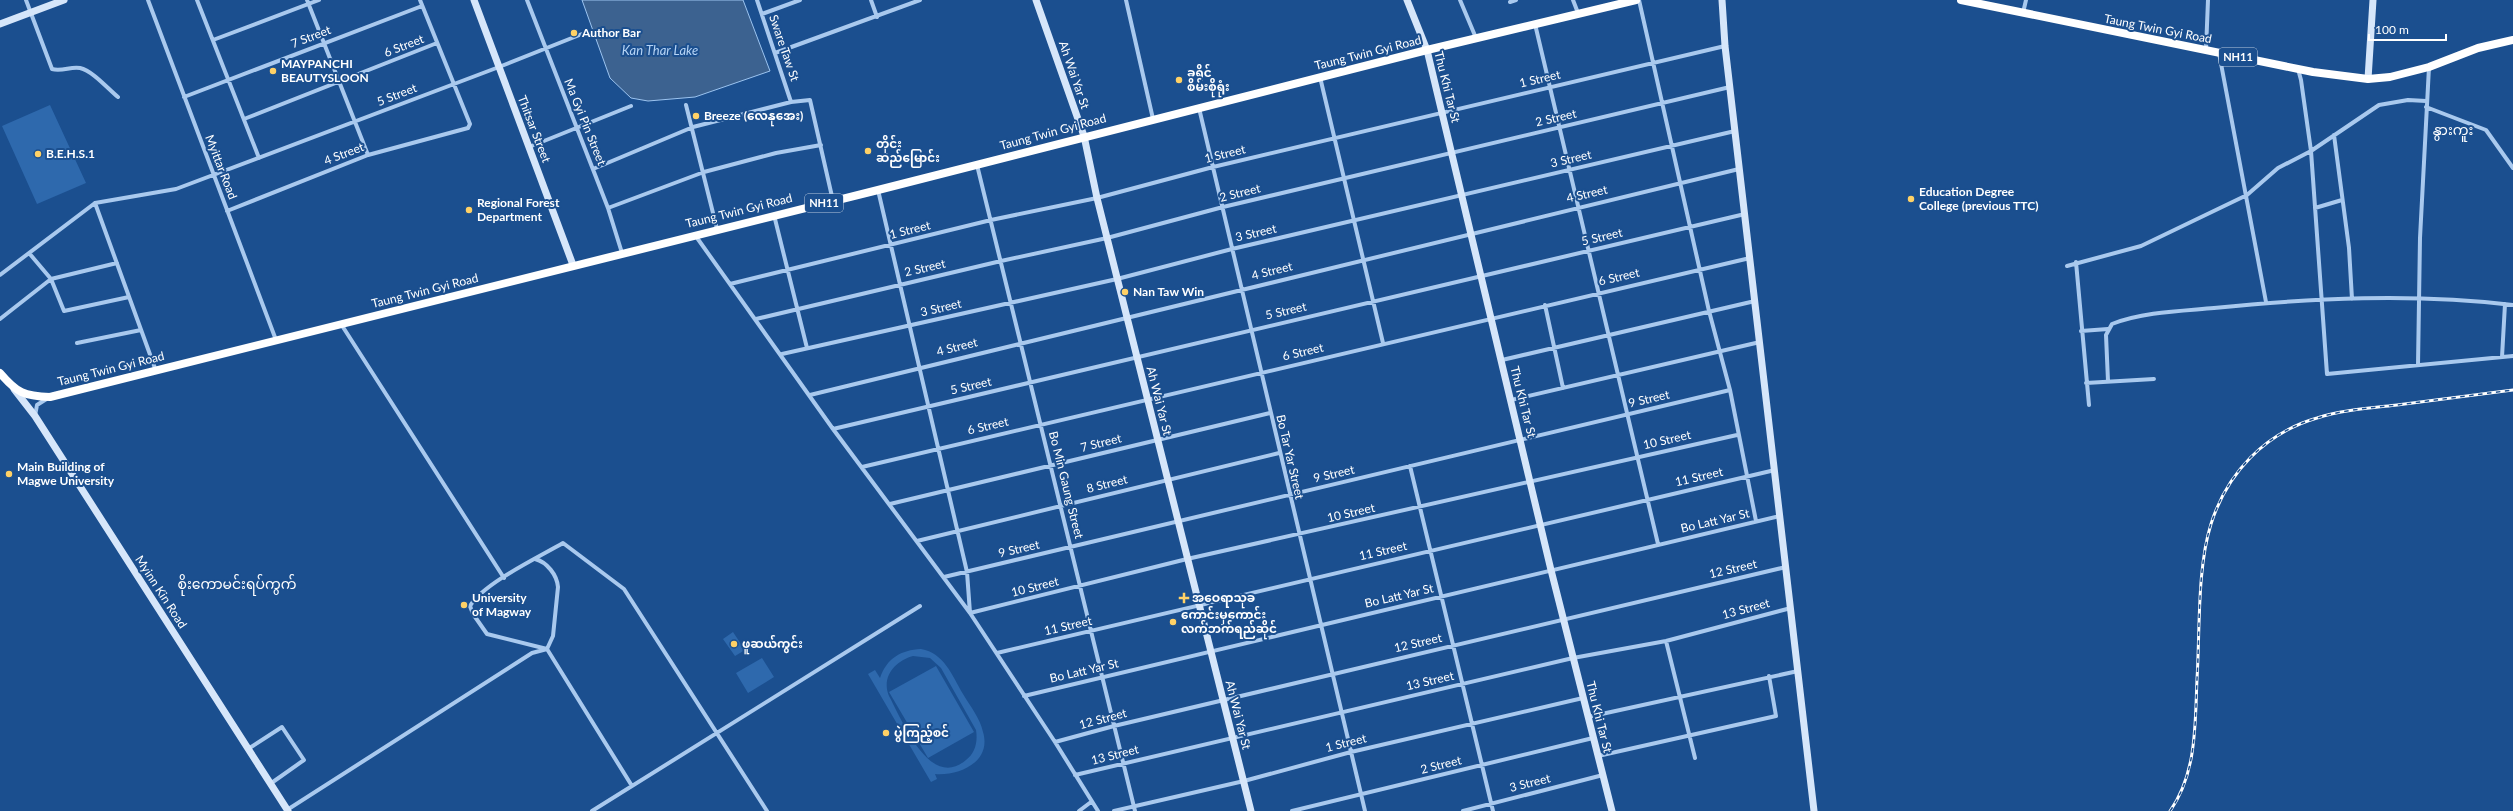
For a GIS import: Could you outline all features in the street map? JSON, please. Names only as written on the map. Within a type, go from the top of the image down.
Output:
[{"type":"highway","name":"Taung Twin Gyi Road","points":[[13,388],[28,396],[50,397],[717,229],[878,190],[1084,136],[1427,50],[1638,0]]},
{"type":"highway","name":"Taung Twin Gyi Road","points":[[1961,0],[2219,53],[2368,80],[2390,77],[2429,67],[2478,48],[2513,40]]},
{"type":"highway","name":"NH11","points":[[0,373],[13,388]]},
{"type":"street","points":[[26,0],[52,69],[62,71],[78,68],[86,71],[118,97]]},
{"type":"street","points":[[0,24],[64,0]]},
{"type":"street","name":"Myittar Road","points":[[148,0],[276,340]]},
{"type":"street","points":[[199,0],[228,80],[259,158]]},
{"type":"street","points":[[213,40],[308,2],[319,0]]},
{"type":"street","points":[[420,0],[453,84]]},
{"type":"street","name":"Thitsar Street","points":[[474,0],[573,265]]},
{"type":"street","name":"Ma Gyi Pin Street","points":[[527,0],[608,208],[622,253]]},
{"type":"street","name":"Sware Taw St","points":[[757,0],[792,102]]},
{"type":"street","points":[[762,14],[800,0]]},
{"type":"street","points":[[870,0],[877,17]]},
{"type":"street","points":[[775,53],[877,17],[920,0]]},
{"type":"street","name":"Ah Wai Yar St","points":[[1036,0],[1084,136],[1097,198],[1117,279],[1178,520],[1198,606],[1211,651],[1251,811]]},
{"type":"street","points":[[1126,0],[1153,119]]},
{"type":"street","name":"Thu Khi Tar St","points":[[1407,0],[1427,50],[1521,439],[1551,570],[1612,811]]},
{"type":"street","points":[[1460,0],[1476,38]]},
{"type":"street","points":[[1510,2],[1516,0]]},
{"type":"street","points":[[1573,0],[1578,13]]},
{"type":"street","points":[[1638,0],[1673,145],[1709,311],[1730,390],[1737,435],[1756,521]]},
{"type":"street","points":[[1722,0],[1725,46],[1814,811]]},
{"type":"street","points":[[2023,13],[2026,0]]},
{"type":"street","points":[[2206,50],[2208,0]]},
{"type":"street","points":[[2368,80],[2373,0]]},
{"type":"street","points":[[308,2],[354,122],[368,154]]},
{"type":"street","name":"7 Street","points":[[184,97],[422,6]]},
{"type":"street","points":[[1535,24],[1658,544]]},
{"type":"street","name":"5 Street","points":[[95,203],[176,189],[499,67],[587,32]]},
{"type":"street","name":"6 Street","points":[[244,118],[437,43]]},
{"type":"street","name":"1 Street","points":[[730,284],[991,220],[1097,198],[1213,167],[1725,46]]},
{"type":"street","points":[[2219,53],[2266,302]]},
{"type":"street","points":[[2418,365],[2426,101],[2429,67]]},
{"type":"street","points":[[2297,68],[2301,80],[2311,152],[2320,299],[2327,374],[2513,356]]},
{"type":"street","points":[[1320,77],[1382,343]]},
{"type":"street","name":"4 Street","points":[[227,211],[368,154],[468,128],[470,124],[453,84]]},
{"type":"street","name":"2 Street","points":[[756,319],[1001,261],[1107,238],[1344,178],[1730,87]]},
{"type":"street","points":[[593,169],[693,127],[792,102],[810,100],[833,201]]},
{"type":"street","points":[[2067,266],[2076,262],[2141,246],[2247,195],[2278,168],[2311,152],[2379,105],[2408,100],[2426,101]]},
{"type":"street","points":[[686,105],[693,127],[717,229]]},
{"type":"street","points":[[529,147],[631,106]]},
{"type":"street","points":[[2426,107],[2486,130],[2513,168]]},
{"type":"street","name":"Bo Tar Yar Street","points":[[1199,108],[1298,536],[1365,811]]},
{"type":"street","name":"3 Street","points":[[782,354],[1117,279],[1232,249],[1735,131]]},
{"type":"street","points":[[2334,135],[2349,248],[2352,299]]},
{"type":"street","points":[[608,208],[704,172],[776,153],[821,144]]},
{"type":"street","name":"Bo Min Gaung Street","points":[[977,165],[1134,809]]},
{"type":"street","name":"4 Street","points":[[810,395],[1471,232],[1739,169]]},
{"type":"street","points":[[878,190],[967,572],[970,613]]},
{"type":"street","points":[[2315,208],[2342,200]]},
{"type":"street","points":[[0,275],[95,203],[156,371]]},
{"type":"street","name":"5 Street","points":[[833,429],[1137,358],[1481,275],[1745,214]]},
{"type":"street","points":[[774,215],[807,348]]},
{"type":"street","points":[[694,235],[782,354],[833,429],[970,613],[1055,742],[1098,811]]},
{"type":"street","points":[[29,253],[51,280],[64,311],[129,297]]},
{"type":"street","name":"6 Street","points":[[862,467],[1491,317],[1750,258]]},
{"type":"street","points":[[2076,262],[2088,405]]},
{"type":"street","points":[[0,319],[51,280],[117,263]]},
{"type":"street","points":[[2108,381],[2108,330],[2112,324],[2122,321],[2183,311],[2266,302],[2320,299],[2419,299],[2505,304],[2513,306]]},
{"type":"street","points":[[1502,360],[1755,301]]},
{"type":"street","points":[[2502,357],[2505,304]]},
{"type":"street","points":[[1545,305],[1563,388]]},
{"type":"street","points":[[341,324],[504,578]]},
{"type":"street","points":[[77,344],[141,330]]},
{"type":"street","points":[[2081,331],[2108,330]]},
{"type":"street","points":[[1511,400],[1760,342]]},
{"type":"street","points":[[2086,383],[2154,379]]},
{"type":"street","name":"Myinn Kin Road","points":[[13,388],[35,416],[287,810]]},
{"type":"street","name":"9 Street","points":[[944,577],[1178,520],[1730,390]]},
{"type":"street","points":[[35,416],[37,405],[50,397]]},
{"type":"street","name":"7 Street","points":[[890,504],[1270,412]]},
{"type":"street","name":"10 Street","points":[[970,613],[1187,559],[1298,536],[1737,435]]},
{"type":"street","name":"8 Street","points":[[917,541],[1279,453]]},
{"type":"street","points":[[1410,466],[1493,811]]},
{"type":"street","name":"11 Street","points":[[997,653],[1775,470]]},
{"type":"street","name":"Bo Latt Yar St","points":[[1024,696],[1780,516]]},
{"type":"street","points":[[632,786],[547,649],[487,634],[479,624],[470,606],[475,597],[563,543],[624,589],[767,811]]},
{"type":"street","points":[[535,559],[543,561],[558,582],[553,636],[547,649]]},
{"type":"street","name":"12 Street","points":[[1055,742],[1114,726],[1786,566]]},
{"type":"street","points":[[592,811],[920,606]]},
{"type":"street","name":"13 Street","points":[[1075,775],[1573,658],[1666,641],[1791,608]]},
{"type":"street","points":[[1666,641],[1695,758]]},
{"type":"street","points":[[287,810],[532,653],[547,649]]},
{"type":"street","points":[[1588,717],[1798,670]]},
{"type":"street","points":[[1598,756],[1776,716],[1769,676]]},
{"type":"street","name":"1 Street","points":[[1114,811],[1134,809],[1351,752],[1583,698]]},
{"type":"street","points":[[248,749],[282,727],[304,760],[270,784]]},
{"type":"street","name":"2 Street","points":[[1292,811],[1594,738]]},
{"type":"street","name":"3 Street","points":[[1463,811],[1603,775]]},
{"type":"street","points":[[1079,811],[1091,802]]},
{"type":"shaded area","points":[[50,105],[86,183],[37,204],[2,126]]},
{"type":"shaded area","name":"ဖူဆယ်ကွင်း","points":[[733,632],[745,650],[735,656],[723,639]]},
{"type":"shaded area","points":[[921,649],[936,655],[951,672],[982,727],[985,742],[983,752],[971,765],[963,770],[944,774],[935,774],[937,779],[931,782],[868,674],[875,670],[880,678],[891,660],[901,653]],"holes":[[[913,656],[930,658],[941,668],[976,730],[977,739],[974,751],[966,760],[953,767],[941,766],[929,760],[919,749],[901,720],[887,689],[888,676],[891,671],[906,658]]]},
{"type":"shaded area","points":[[762,658],[774,677],[748,693],[736,673]]},
{"type":"shaded area","points":[[936,666],[974,732],[928,758],[889,692]]},
{"type":"water","name":"Kan Thar Lake","points":[[582,0],[743,0],[770,71],[695,97],[648,101],[631,98],[610,78]]},
{"type":"railway","points":[[2170,811],[2179,796],[2185,781],[2193,748],[2203,560],[2211,524],[2218,505],[2238,472],[2250,458],[2281,434],[2298,425],[2317,418],[2356,410],[2513,390]]},
{"type":"place","name":"Author Bar","points":[[574,33]]},
{"type":"place","name":"MAYPANCHI BEAUTYSLOON","points":[[273,71]]},
{"type":"place","name":"ခရိုင် စိမ်းစိုရုံး","points":[[1179,80]]},
{"type":"place","name":"Breeze (လေနုအေး)","points":[[696,116]]},
{"type":"place","name":"တိုင်း ဆည်မြောင်း","points":[[868,151]]},
{"type":"place","name":"B.E.H.S.1","points":[[38,154]]},
{"type":"place","name":"Education Degree College (previous TTC)","points":[[1911,199]]},
{"type":"place","name":"Regional Forest Department","points":[[469,210]]},
{"type":"place","name":"Nan Taw Win","points":[[1125,292]]},
{"type":"place","name":"Main Building of Magwe University","points":[[9,474]]},
{"type":"place","name":"အဝေရာသုခ","points":[[1184,598]]},
{"type":"place","name":"University of Magway","points":[[464,605]]},
{"type":"place","name":"ကောင်းမှကောင်း လက်ဘက်ရည်ဆိုင်","points":[[1173,622]]},
{"type":"place","name":"ဖူဆယ်ကွင်း","points":[[734,644]]},
{"type":"place","name":"ပွဲကြည့်စင်","points":[[886,733]]},
{"type":"district","name":"နွားကူး","points":[[2453,130]]},
{"type":"district","name":"စိုးကောမင်းရပ်ကွက်","points":[[237,584]]}]
